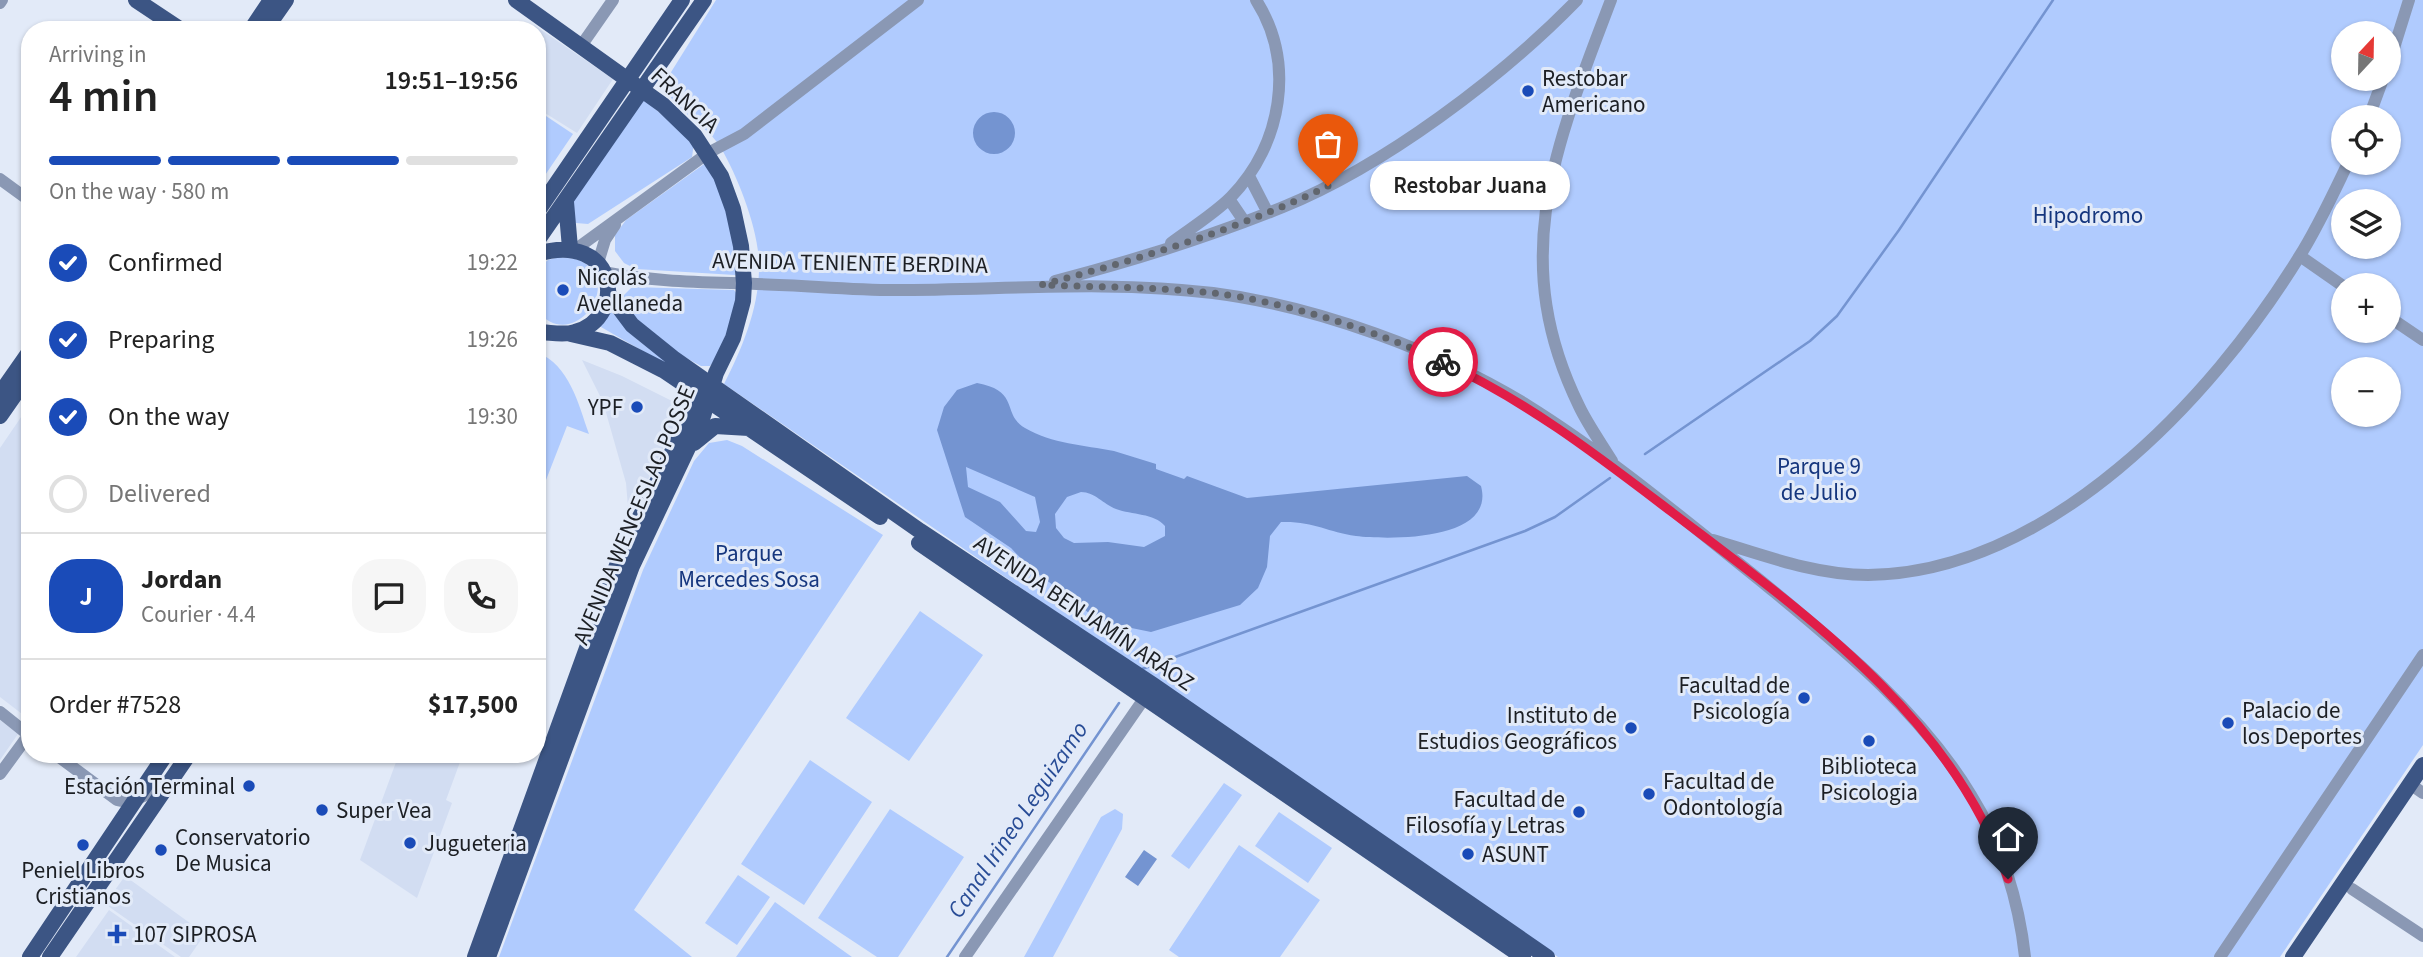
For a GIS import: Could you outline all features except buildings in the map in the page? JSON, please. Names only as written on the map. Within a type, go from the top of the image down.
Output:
[{"type":"main road","points":[[136,0],[168,21]]},
{"type":"main road","points":[[257,21],[271,0]]},
{"type":"main road","points":[[271,21],[286,0]]},
{"type":"main road","points":[[546,199],[682,0]]},
{"type":"main road","points":[[546,239],[566,201],[704,0]]},
{"type":"main road","name":"FRANCIA","points":[[523,2],[678,118],[708,153],[733,209],[741,246],[744,283],[743,301],[733,338],[719,366]]},
{"type":"main road","points":[[546,250],[573,248],[565,214],[566,201]]},
{"type":"main road","name":"AVENIDA BENJAMÍN ARÁOZ","points":[[573,248],[604,279],[632,325],[707,393],[754,429],[1547,957]]},
{"type":"main road","points":[[572,334],[592,324],[600,315],[604,279]]},
{"type":"main road","name":"AVENIDA BENJAMÍN ARÁOZ","points":[[546,330],[610,343],[707,393],[920,531],[1522,957]]},
{"type":"main road","points":[[0,394],[21,364]]},
{"type":"main road","name":"AVENIDA WENCESLAO POSSE","points":[[488,957],[632,566],[686,453],[719,366]]},
{"type":"main road","points":[[663,370],[683,396],[689,419]]},
{"type":"main road","points":[[0,416],[21,386]]},
{"type":"main road","points":[[546,761],[620,556],[689,419],[707,393]]},
{"type":"main road","points":[[686,453],[703,434],[715,426],[754,429]]},
{"type":"main road","points":[[30,957],[160,763]]},
{"type":"main road","points":[[50,957],[183,763]]},
{"type":"main road","points":[[475,957],[545,763]]},
{"type":"main road","points":[[2306,957],[2419,787],[2423,765]]},
{"type":"main road","points":[[2293,957],[2419,787]]},
{"type":"street","points":[[581,46],[613,0]]},
{"type":"street","points":[[573,248],[708,153],[744,134],[918,0]]},
{"type":"street","points":[[1160,251],[1229,199],[1249,176],[1269,136],[1280,106],[1280,77],[1276,46],[1265,14],[1256,0]]},
{"type":"street","points":[[1041,285],[1160,251],[1268,213],[1367,164],[1506,66],[1577,0]]},
{"type":"street","points":[[1611,0],[1562,135],[1542,225],[1541,259],[1552,336],[1579,406],[1615,468]]},
{"type":"street","points":[[2401,26],[2409,0]]},
{"type":"street","points":[[1708,539],[1814,569],[1867,575],[1921,569],[1974,557],[2011,540],[2078,499],[2147,442],[2205,384],[2300,256],[2342,175]]},
{"type":"street","points":[[1249,176],[1268,213]]},
{"type":"street","points":[[0,179],[21,194]]},
{"type":"street","points":[[1229,199],[1244,221]]},
{"type":"street","points":[[604,279],[605,240],[624,214]]},
{"type":"street","points":[[2300,256],[2331,278]]},
{"type":"street","name":"AVENIDA TENIENTE BERDINA","points":[[604,279],[619,281],[636,278],[894,290],[1041,285],[1214,293],[1306,313],[1398,342],[1477,378],[1526,405],[1708,539],[1812,623],[1889,693],[1947,759],[1972,796],[1996,842],[2011,890],[2025,957]]},
{"type":"street","points":[[2401,325],[2422,340]]},
{"type":"street","points":[[2220,957],[2423,655]]},
{"type":"street","points":[[965,957],[1149,692]]},
{"type":"street","points":[[0,712],[21,728]]},
{"type":"street","points":[[0,774],[21,745]]},
{"type":"street","points":[[67,763],[117,800],[135,800],[171,782]]},
{"type":"street","points":[[2352,889],[2423,936]]},
{"type":"shaded area","points":[[546,33],[613,79],[577,133],[546,114]]},
{"type":"shaded area","points":[[994,112],[1009,118],[1015,133],[1009,148],[994,154],[979,148],[973,133],[979,118]]},
{"type":"shaded area","points":[[582,360],[674,402],[678,417],[629,519],[626,483],[603,402]]},
{"type":"shaded area","points":[[977,383],[991,387],[1005,397],[1018,422],[1035,433],[1057,441],[1114,451],[1156,464],[1156,469],[1184,479],[1187,476],[1247,498],[1467,476],[1481,486],[1481,504],[1473,518],[1457,527],[1437,533],[1392,538],[1356,536],[1303,523],[1281,522],[1270,536],[1267,567],[1258,588],[1240,605],[1151,632],[1107,623],[1089,613],[1027,565],[1011,548],[965,517],[937,430],[944,407],[957,390]],"holes":[[[966,467],[1035,497],[1040,522],[1036,532],[1026,531],[1000,502],[968,487]],[[1081,492],[1091,494],[1116,509],[1155,519],[1165,526],[1165,536],[1144,547],[1108,542],[1074,543],[1064,538],[1056,528],[1055,514],[1067,497]]]},
{"type":"shaded area","points":[[21,417],[21,713],[0,697],[0,448]]},
{"type":"shaded area","points":[[0,720],[18,734],[0,760]]},
{"type":"shaded area","points":[[396,763],[460,763],[446,800],[452,803],[417,898],[360,860]]},
{"type":"shaded area","points":[[1144,850],[1157,859],[1138,886],[1125,877]]},
{"type":"shaded area","points":[[125,876],[205,934],[189,957],[181,957],[105,904]]},
{"type":"shaded area","name":"107 SIPROSA","points":[[109,910],[175,957],[76,957]]},
{"type":"green space","name":"Parque 9 de Julio","points":[[716,0],[2423,0],[2423,745],[2280,957],[1558,957],[724,384],[743,343],[756,300],[759,257],[753,224],[735,175],[721,148],[669,95],[663,85]]},
{"type":"green space","points":[[644,99],[694,143],[692,157],[588,224],[576,223],[571,216],[574,200]]},
{"type":"green space","points":[[546,116],[573,134],[546,174]]},
{"type":"green space","points":[[707,162],[728,217],[734,246],[735,275],[636,269],[624,263],[615,251],[615,235],[626,220]]},
{"type":"green space","points":[[559,257],[581,261],[593,272],[598,285],[596,298],[589,311],[578,320],[565,325],[546,318],[548,260]]},
{"type":"green space","points":[[632,287],[734,290],[738,295],[733,318],[710,366],[701,366],[646,329],[621,298]]},
{"type":"green space","points":[[609,309],[638,340],[693,380],[601,327],[599,325]]},
{"type":"green space","points":[[546,357],[565,376],[589,434],[567,426],[546,480]]},
{"type":"green space","name":"Parque Mercedes Sosa","points":[[727,440],[742,446],[883,535],[634,910],[692,957],[499,957],[643,570],[694,461],[709,443]]},
{"type":"green space","points":[[920,611],[983,655],[909,761],[846,718]]},
{"type":"green space","points":[[810,760],[872,802],[804,905],[741,864]]},
{"type":"green space","points":[[1224,783],[1242,795],[1189,869],[1171,856]]},
{"type":"green space","points":[[890,809],[964,857],[898,957],[877,957],[818,918]]},
{"type":"green space","points":[[1115,809],[1123,814],[1122,829],[1053,957],[1024,957],[1101,817]]},
{"type":"green space","points":[[1279,812],[1332,848],[1308,883],[1255,846]]},
{"type":"green space","points":[[1239,845],[1320,900],[1280,957],[1179,957],[1169,950]]},
{"type":"green space","points":[[738,875],[770,897],[737,945],[705,923]]},
{"type":"green space","points":[[775,902],[852,957],[736,957]]},
{"type":"waterway","points":[[1645,454],[1810,341],[1837,316],[1899,230],[2053,0]]},
{"type":"waterway","points":[[1142,669],[1525,531],[1555,517],[1610,478]]},
{"type":"waterway","name":"Canal Irineo Leguizamo","points":[[947,957],[1119,703]]},
{"type":"way so far","points":[[1328,186],[1283,207],[1160,251],[1041,285],[1214,293],[1306,313],[1410,346],[1443,362]]},
{"type":"place","name":"Restobar Americano","points":[[1528,91]]},
{"type":"place","name":"Restobar Juana","points":[[1328,186]]},
{"type":"place","name":"Nicolás Avellaneda","points":[[563,290]]},
{"type":"place","name":"YPF","points":[[637,407]]},
{"type":"place","name":"Facultad de Psicología","points":[[1804,698]]},
{"type":"place","name":"Palacio de los Deportes","points":[[2228,723]]},
{"type":"place","name":"Instituto de Estudios Geográficos","points":[[1631,728]]},
{"type":"place","name":"Biblioteca Psicologia","points":[[1869,741]]},
{"type":"place","name":"Estación Terminal","points":[[249,786]]},
{"type":"place","name":"Facultad de Odontología","points":[[1649,794]]},
{"type":"place","name":"Super Vea","points":[[322,810]]},
{"type":"place","name":"Facultad de Filosofía y Letras","points":[[1579,812]]},
{"type":"place","name":"Jugueteria","points":[[410,843]]},
{"type":"place","name":"Peniel Libros Cristianos","points":[[83,845]]},
{"type":"place","name":"Conservatorio De Musica","points":[[161,850]]},
{"type":"place","name":"ASUNT","points":[[1468,854]]},
{"type":"place","name":"107 SIPROSA","points":[[117,934]]},
{"type":"route","points":[[1443,362],[1526,405],[1559,426],[1708,539],[1812,623],[1889,693],[1947,759],[1972,796],[1996,842],[2008,879]]},
{"type":"park label","name":"Hipodromo","points":[[2088,215]]}]
